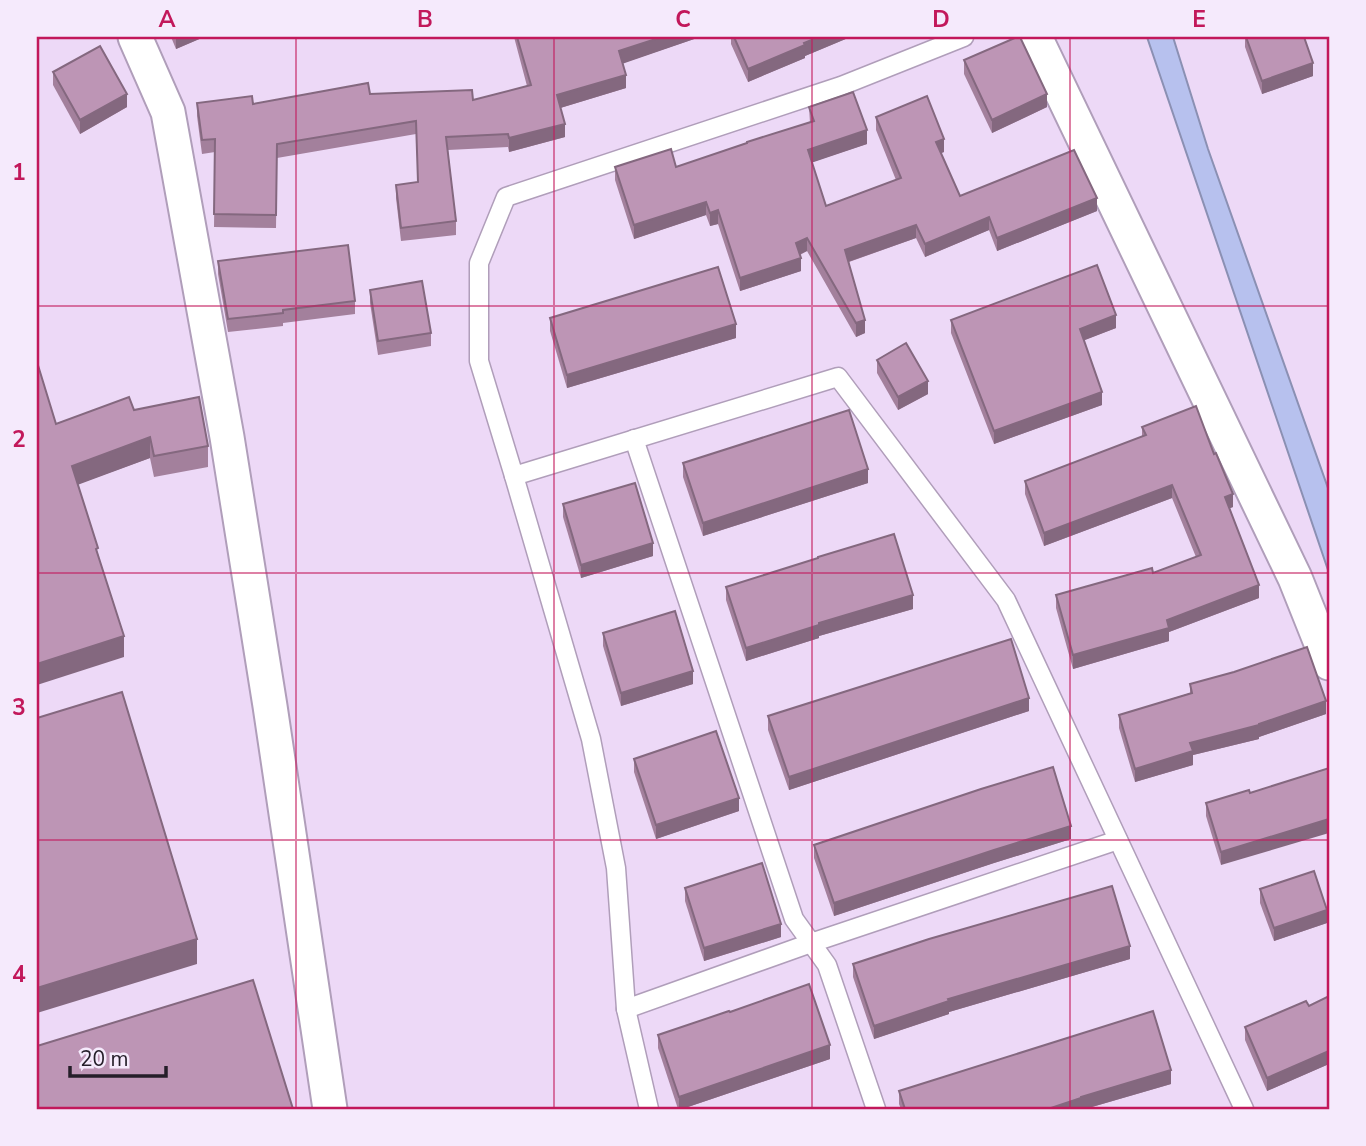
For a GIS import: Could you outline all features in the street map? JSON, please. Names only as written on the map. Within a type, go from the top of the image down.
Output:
[{"type":"street","points":[[135,37],[168,112],[225,423],[330,1109]]},
{"type":"street","points":[[1035,37],[1296,578],[1329,663]]},
{"type":"lane","points":[[649,1109],[626,1009],[616,868],[591,739],[480,361],[479,262],[506,197],[841,86],[964,37]]},
{"type":"lane","points":[[513,476],[838,377],[1006,600],[1244,1109]]},
{"type":"lane","points":[[634,439],[794,919],[827,965],[876,1109]]},
{"type":"lane","points":[[626,1009],[811,943],[1118,840]]},
{"type":"water","points":[[1147,37],[1173,37],[1208,149],[1329,491],[1329,573]]},
{"type":"building","points":[[517,37],[662,37],[619,51],[626,75],[557,95],[565,124],[509,138],[508,134],[446,137],[456,221],[401,228],[396,185],[418,182],[416,121],[277,144],[276,215],[214,214],[215,139],[202,140],[197,103],[252,96],[253,104],[368,83],[370,94],[472,90],[473,100],[531,85]]},
{"type":"building","points":[[734,37],[819,37],[748,69]]},
{"type":"building","points":[[1020,37],[1047,94],[992,120],[964,60]]},
{"type":"building","points":[[1246,37],[1304,37],[1313,63],[1262,81]]},
{"type":"building","points":[[100,46],[127,94],[80,120],[53,72]]},
{"type":"building","points":[[853,92],[867,130],[808,150],[826,206],[901,178],[876,117],[927,96],[944,139],[936,142],[960,196],[1074,150],[1097,198],[997,238],[989,217],[925,244],[916,225],[845,250],[865,320],[856,323],[807,238],[796,243],[801,258],[740,278],[718,210],[710,213],[706,202],[634,225],[615,167],[671,149],[676,167],[814,121],[809,107]]},
{"type":"building","points":[[348,245],[355,301],[228,319],[218,261]]},
{"type":"building","points":[[1097,265],[1116,315],[1080,329],[1102,392],[994,431],[951,320]]},
{"type":"building","points":[[718,267],[736,324],[567,375],[550,318]]},
{"type":"building","points":[[422,281],[431,333],[378,341],[370,290]]},
{"type":"building","points":[[906,343],[928,381],[898,397],[877,360]]},
{"type":"building","points":[[37,362],[56,424],[129,397],[134,410],[199,397],[208,446],[154,456],[150,437],[72,466],[124,636],[37,664]]},
{"type":"building","points":[[1196,406],[1233,494],[1225,497],[1259,585],[1167,620],[1169,628],[1073,655],[1056,595],[1152,568],[1153,573],[1201,555],[1172,485],[1044,533],[1025,481],[1146,435],[1142,427]]},
{"type":"building","points":[[849,410],[868,469],[703,523],[683,463]]},
{"type":"building","points":[[635,483],[653,543],[581,565],[563,504]]},
{"type":"building","points":[[894,534],[913,595],[746,648],[726,587]]},
{"type":"building","points":[[675,611],[693,671],[621,693],[603,633]]},
{"type":"building","points":[[1011,639],[1029,698],[789,777],[768,716]]},
{"type":"building","points":[[1307,647],[1326,701],[1259,725],[1190,743],[1193,751],[1135,769],[1119,715],[1192,693],[1190,684]]},
{"type":"building","points":[[122,692],[197,939],[37,988],[37,718]]},
{"type":"building","points":[[716,731],[739,798],[656,825],[634,759]]},
{"type":"building","points":[[1053,767],[1071,826],[834,903],[814,845]]},
{"type":"building","points":[[1329,768],[1329,819],[1221,852],[1206,803],[1249,790],[1250,793]]},
{"type":"building","points":[[762,863],[781,924],[704,948],[685,888]]},
{"type":"building","points":[[1314,871],[1327,910],[1274,928],[1260,889]]},
{"type":"building","points":[[1112,886],[1130,946],[948,999],[949,1001],[874,1026],[853,964]]},
{"type":"building","points":[[253,980],[293,1109],[37,1109],[37,1046]]},
{"type":"building","points":[[809,984],[830,1045],[679,1097],[658,1035]]},
{"type":"building","points":[[1329,996],[1329,1051],[1267,1078],[1245,1027],[1306,1001],[1309,1006]]},
{"type":"building","points":[[1153,1011],[1171,1070],[1048,1109],[905,1109],[899,1091]]}]
